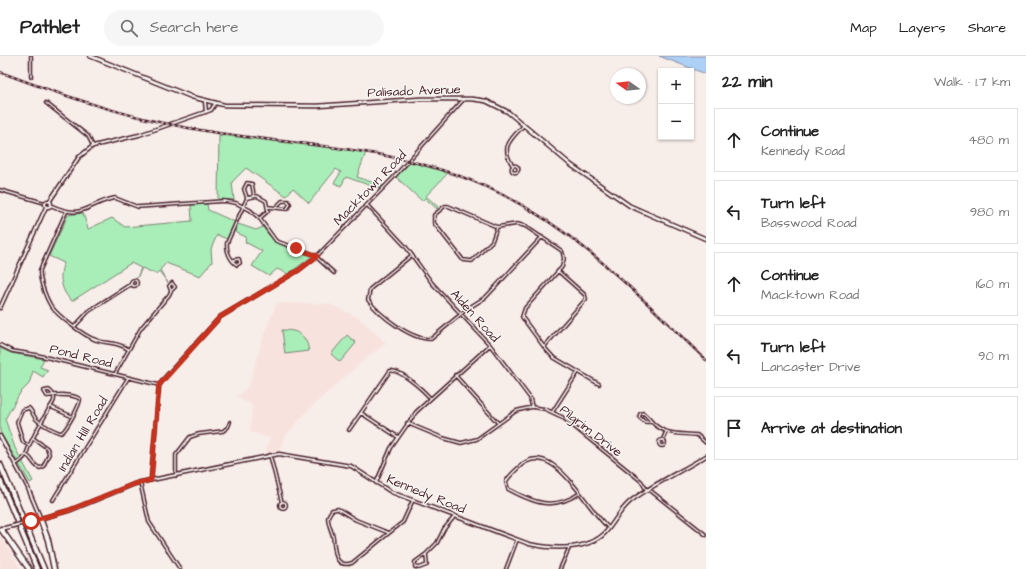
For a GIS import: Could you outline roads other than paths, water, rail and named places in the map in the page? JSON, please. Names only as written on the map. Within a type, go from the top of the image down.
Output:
[{"type":"highway","points":[[0,464],[44,569]]},
{"type":"highway","points":[[0,480],[37,569]]},
{"type":"highway","points":[[40,518],[48,540],[54,569]]},
{"type":"highway","points":[[1,529],[29,569]]},
{"type":"main road","name":"Palisado Avenue","points":[[90,56],[205,102],[215,104],[244,106],[317,106],[398,100],[482,100],[498,106],[524,125],[571,165],[630,206],[706,239]]},
{"type":"street","points":[[31,56],[31,77]]},
{"type":"street","name":"Macktown Road","points":[[159,385],[220,317],[317,256],[367,205],[464,99]]},
{"type":"street","points":[[205,102],[206,112]]},
{"type":"street","points":[[46,103],[88,136],[93,146]]},
{"type":"street","points":[[0,190],[45,203],[49,202],[79,157],[93,146],[139,135],[206,112],[213,108],[215,104]]},
{"type":"street","points":[[513,166],[507,157],[507,148],[510,140],[524,125]]},
{"type":"street","points":[[233,260],[227,251],[227,243],[247,198],[244,189],[247,183],[252,184],[254,196]]},
{"type":"street","points":[[247,198],[254,196],[264,199],[268,207],[266,213],[260,219]]},
{"type":"street","points":[[49,202],[50,205],[66,212],[84,211],[115,198],[138,207],[224,201],[243,206],[260,219],[276,241],[317,256],[334,273]]},
{"type":"street","points":[[268,207],[287,209],[290,204],[288,201],[282,201],[276,207]]},
{"type":"street","points":[[0,308],[46,207],[45,203]]},
{"type":"street","points":[[46,207],[50,205]]},
{"type":"street","name":"Alden Road","points":[[367,205],[400,240],[432,283],[462,313],[490,345],[530,398],[532,407]]},
{"type":"street","points":[[497,227],[492,241],[474,260],[468,262],[463,260],[433,219],[441,208],[446,205],[497,227],[520,225],[560,249],[563,254],[564,261],[558,271],[525,308],[522,314],[524,321],[553,357],[599,384]]},
{"type":"street","points":[[66,212],[40,273],[50,304],[75,326],[95,340],[116,343],[128,349]]},
{"type":"street","points":[[412,255],[370,289],[368,296],[371,303],[397,327],[425,339],[431,339],[462,313],[492,291],[542,237]]},
{"type":"street","points":[[544,347],[585,301],[585,295],[558,271]]},
{"type":"street","points":[[75,326],[89,311],[131,284]]},
{"type":"street","points":[[115,374],[141,328],[171,291]]},
{"type":"street","name":"Pond Road","points":[[0,345],[14,351],[37,355],[159,385]]},
{"type":"street","points":[[376,483],[387,455],[416,412],[490,345]]},
{"type":"street","points":[[349,430],[392,371],[397,372],[419,387],[430,398]]},
{"type":"street","points":[[553,411],[578,372]]},
{"type":"street","points":[[455,376],[498,423]]},
{"type":"street","name":"Indian Hill Road","points":[[53,500],[128,378]]},
{"type":"street","points":[[151,480],[159,385]]},
{"type":"street","points":[[29,446],[23,442],[16,422],[24,408],[29,408],[35,418],[61,433],[67,429],[71,416],[80,404],[80,399],[69,395],[54,396],[45,395],[44,391],[49,390],[54,396]]},
{"type":"street","points":[[16,464],[26,455],[33,438],[51,407],[54,396]]},
{"type":"street","points":[[51,407],[71,416]]},
{"type":"street","name":"Pilgrim Drive","points":[[408,424],[447,440],[461,443],[477,439],[516,411],[532,407],[553,411],[636,477],[648,490],[706,535]]},
{"type":"street","points":[[361,413],[398,437]]},
{"type":"street","points":[[650,422],[648,416],[643,413],[640,414],[640,417],[644,421],[650,422],[666,432],[697,435],[706,443]]},
{"type":"street","points":[[176,476],[176,455],[190,437],[199,434],[223,431],[228,427],[230,422]]},
{"type":"street","points":[[663,440],[666,432]]},
{"type":"street","points":[[0,436],[30,490],[40,518]]},
{"type":"street","points":[[26,455],[31,458],[35,466],[40,468],[43,467],[49,454],[46,448],[33,438]]},
{"type":"street","points":[[270,455],[282,503]]},
{"type":"street","name":"Kennedy Road","points":[[1,529],[71,510],[140,482],[221,467],[270,455],[284,455],[356,468],[391,492],[517,540],[539,546],[570,546],[591,542],[601,536],[628,504],[648,490],[706,456]]},
{"type":"street","points":[[580,493],[561,502],[548,504],[540,503],[508,489],[506,482],[524,462],[536,459],[547,462],[562,472],[580,493],[609,528]]},
{"type":"street","points":[[140,482],[149,522],[180,569]]},
{"type":"street","points":[[389,533],[356,520],[338,509],[332,510],[328,516],[334,539],[335,557],[338,562],[343,565],[352,564],[389,533],[402,522],[413,500]]},
{"type":"street","points":[[426,554],[427,565],[419,568],[415,567],[415,562],[437,543],[444,529],[455,516]]},
{"type":"street","points":[[506,569],[517,540]]},
{"type":"street","points":[[560,569],[570,546]]},
{"type":"water","points":[[659,56],[706,56],[706,74],[694,69],[694,68]]},
{"type":"railway","points":[[0,72],[78,100],[157,122],[212,132],[391,157],[426,165],[461,176],[495,191],[525,207],[554,225],[581,245],[632,289],[706,360]]}]
